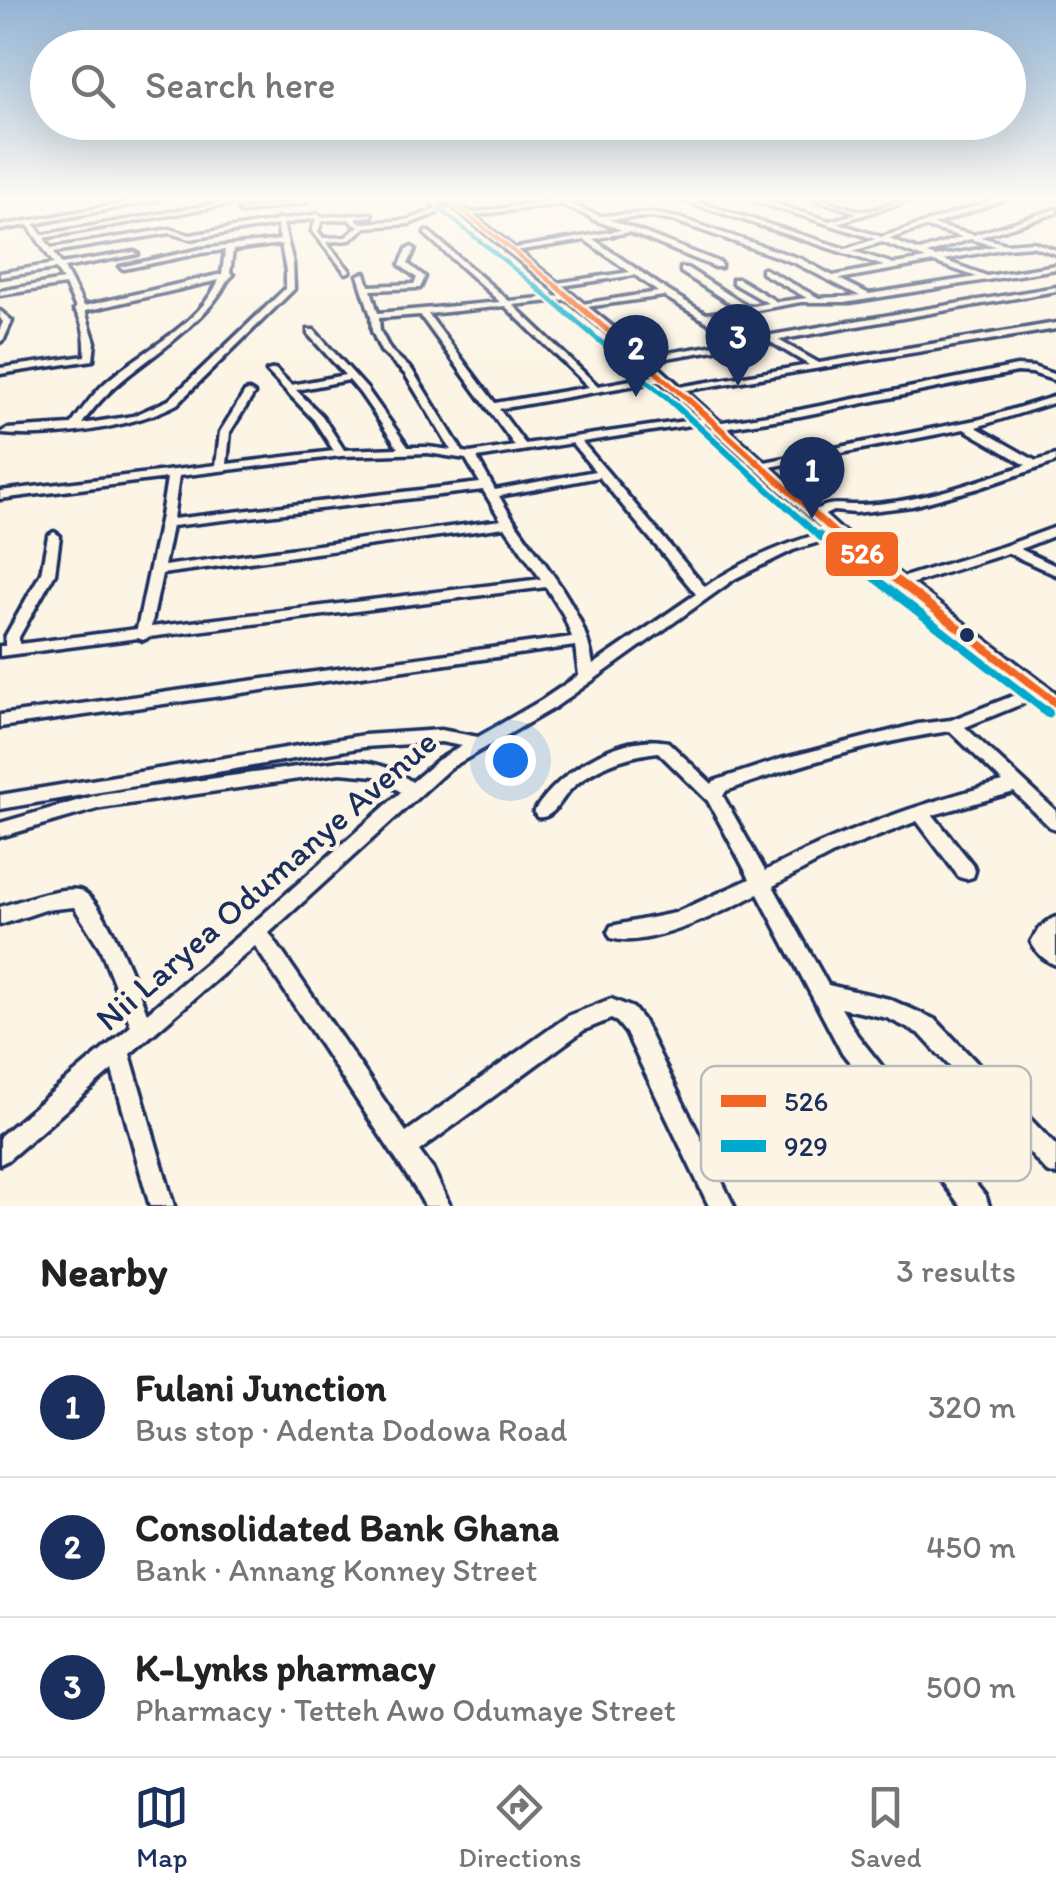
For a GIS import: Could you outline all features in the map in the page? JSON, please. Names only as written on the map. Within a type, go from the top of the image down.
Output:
[{"type":"main road","points":[[516,255],[645,360],[835,533],[1056,703]]},
{"type":"street","points":[[0,371],[90,358],[91,343],[51,255]]},
{"type":"street","points":[[3,274],[127,255]]},
{"type":"street","points":[[124,267],[189,255]]},
{"type":"street","points":[[74,428],[102,392],[192,320],[229,275],[230,255]]},
{"type":"street","points":[[1,446],[3,430],[74,428],[165,407],[210,369],[291,287],[288,255]]},
{"type":"street","points":[[333,255],[346,271]]},
{"type":"street","points":[[367,288],[417,286],[421,277],[404,265],[408,255]]},
{"type":"street","points":[[451,255],[596,389]]},
{"type":"street","points":[[611,255],[748,343]]},
{"type":"street","points":[[692,255],[718,265]]},
{"type":"street","points":[[783,255],[868,297]]},
{"type":"street","points":[[857,255],[894,268]]},
{"type":"street","points":[[927,255],[988,279]]},
{"type":"street","points":[[832,278],[962,255]]},
{"type":"street","points":[[706,317],[775,304],[868,297],[1056,267]]},
{"type":"street","points":[[684,270],[745,310]]},
{"type":"street","points":[[766,271],[817,299]]},
{"type":"street","points":[[556,285],[636,273]]},
{"type":"street","points":[[3,274],[23,289]]},
{"type":"street","points":[[78,310],[229,275]]},
{"type":"street","points":[[362,275],[386,350],[409,372],[551,582],[572,621],[587,676]]},
{"type":"street","points":[[736,281],[775,304]]},
{"type":"street","points":[[0,293],[66,282]]},
{"type":"street","points":[[955,284],[993,301]]},
{"type":"street","points":[[645,360],[1056,290]]},
{"type":"street","points":[[1044,292],[1056,297]]},
{"type":"street","points":[[375,316],[665,293]]},
{"type":"street","points":[[477,308],[484,319]]},
{"type":"street","points":[[422,312],[522,447]]},
{"type":"street","points":[[0,314],[8,322],[0,339]]},
{"type":"street","points":[[679,390],[1056,326]]},
{"type":"street","points":[[310,332],[352,377],[404,450]]},
{"type":"street","points":[[771,338],[819,367]]},
{"type":"street","points":[[1,498],[341,453],[404,450],[464,454],[800,414],[1016,369],[1056,378]]},
{"type":"street","points":[[272,371],[318,418],[341,453]]},
{"type":"street","points":[[288,388],[352,377]]},
{"type":"street","points":[[492,407],[664,377]]},
{"type":"street","points":[[222,468],[225,432],[249,394]]},
{"type":"street","points":[[760,466],[968,426],[1056,399]]},
{"type":"street","points":[[968,426],[1035,465]]},
{"type":"street","points":[[574,439],[702,594]]},
{"type":"street","points":[[816,516],[830,507],[847,511],[908,502],[1056,458]]},
{"type":"street","points":[[169,523],[489,490],[602,474]]},
{"type":"street","points":[[143,635],[155,570],[169,523],[173,476]]},
{"type":"street","points":[[155,570],[508,523]]},
{"type":"street","points":[[900,583],[1056,531]]},
{"type":"street","name":"Nii Laryea Odumanye Avenue","points":[[0,1152],[257,932],[444,764],[587,676],[702,594],[753,563],[835,533]]},
{"type":"street","points":[[6,650],[48,574],[54,536]]},
{"type":"street","points":[[1009,549],[1056,571]]},
{"type":"street","points":[[6,650],[551,582]]},
{"type":"street","points":[[0,722],[578,641]]},
{"type":"street","points":[[714,796],[720,786],[780,765],[918,730],[953,725],[1040,691]]},
{"type":"street","points":[[953,725],[1056,822]]},
{"type":"street","points":[[0,802],[364,741],[441,736],[481,743]]},
{"type":"street","points":[[542,812],[556,791],[577,774],[632,748],[662,746],[714,796],[821,994],[867,1066]]},
{"type":"street","points":[[0,830],[101,802],[340,768],[370,766],[385,770],[413,792]]},
{"type":"street","points":[[618,932],[646,930],[678,920],[764,885],[830,847],[920,812],[1017,785]]},
{"type":"street","points":[[920,812],[966,871]]},
{"type":"street","points":[[0,916],[45,902],[78,898],[90,910],[106,941],[143,1030]]},
{"type":"street","points":[[1056,926],[1042,942],[1056,956]]},
{"type":"street","points":[[257,932],[438,1206]]},
{"type":"street","points":[[821,994],[889,1008],[928,1026],[965,1066]]},
{"type":"street","points":[[403,1148],[576,1023],[611,1009],[625,1015],[634,1026],[701,1163]]},
{"type":"street","points":[[118,1050],[162,1206]]},
{"type":"street","points":[[1031,1136],[1056,1163]]},
{"type":"street","points":[[710,1181],[722,1206]]},
{"type":"street","points":[[957,1181],[977,1206]]},
{"type":"transit line","name":"929","points":[[497,255],[611,347],[827,543],[1048,713]]},
{"type":"transit line","name":"526","points":[[518,255],[619,337],[835,533],[1056,703]]},
{"type":"place","name":"K-Lynks pharmacy","points":[[738,386]]},
{"type":"place","name":"Consolidated Bank Ghana","points":[[636,397]]},
{"type":"place","name":"Fulani Junction","points":[[812,519]]}]
